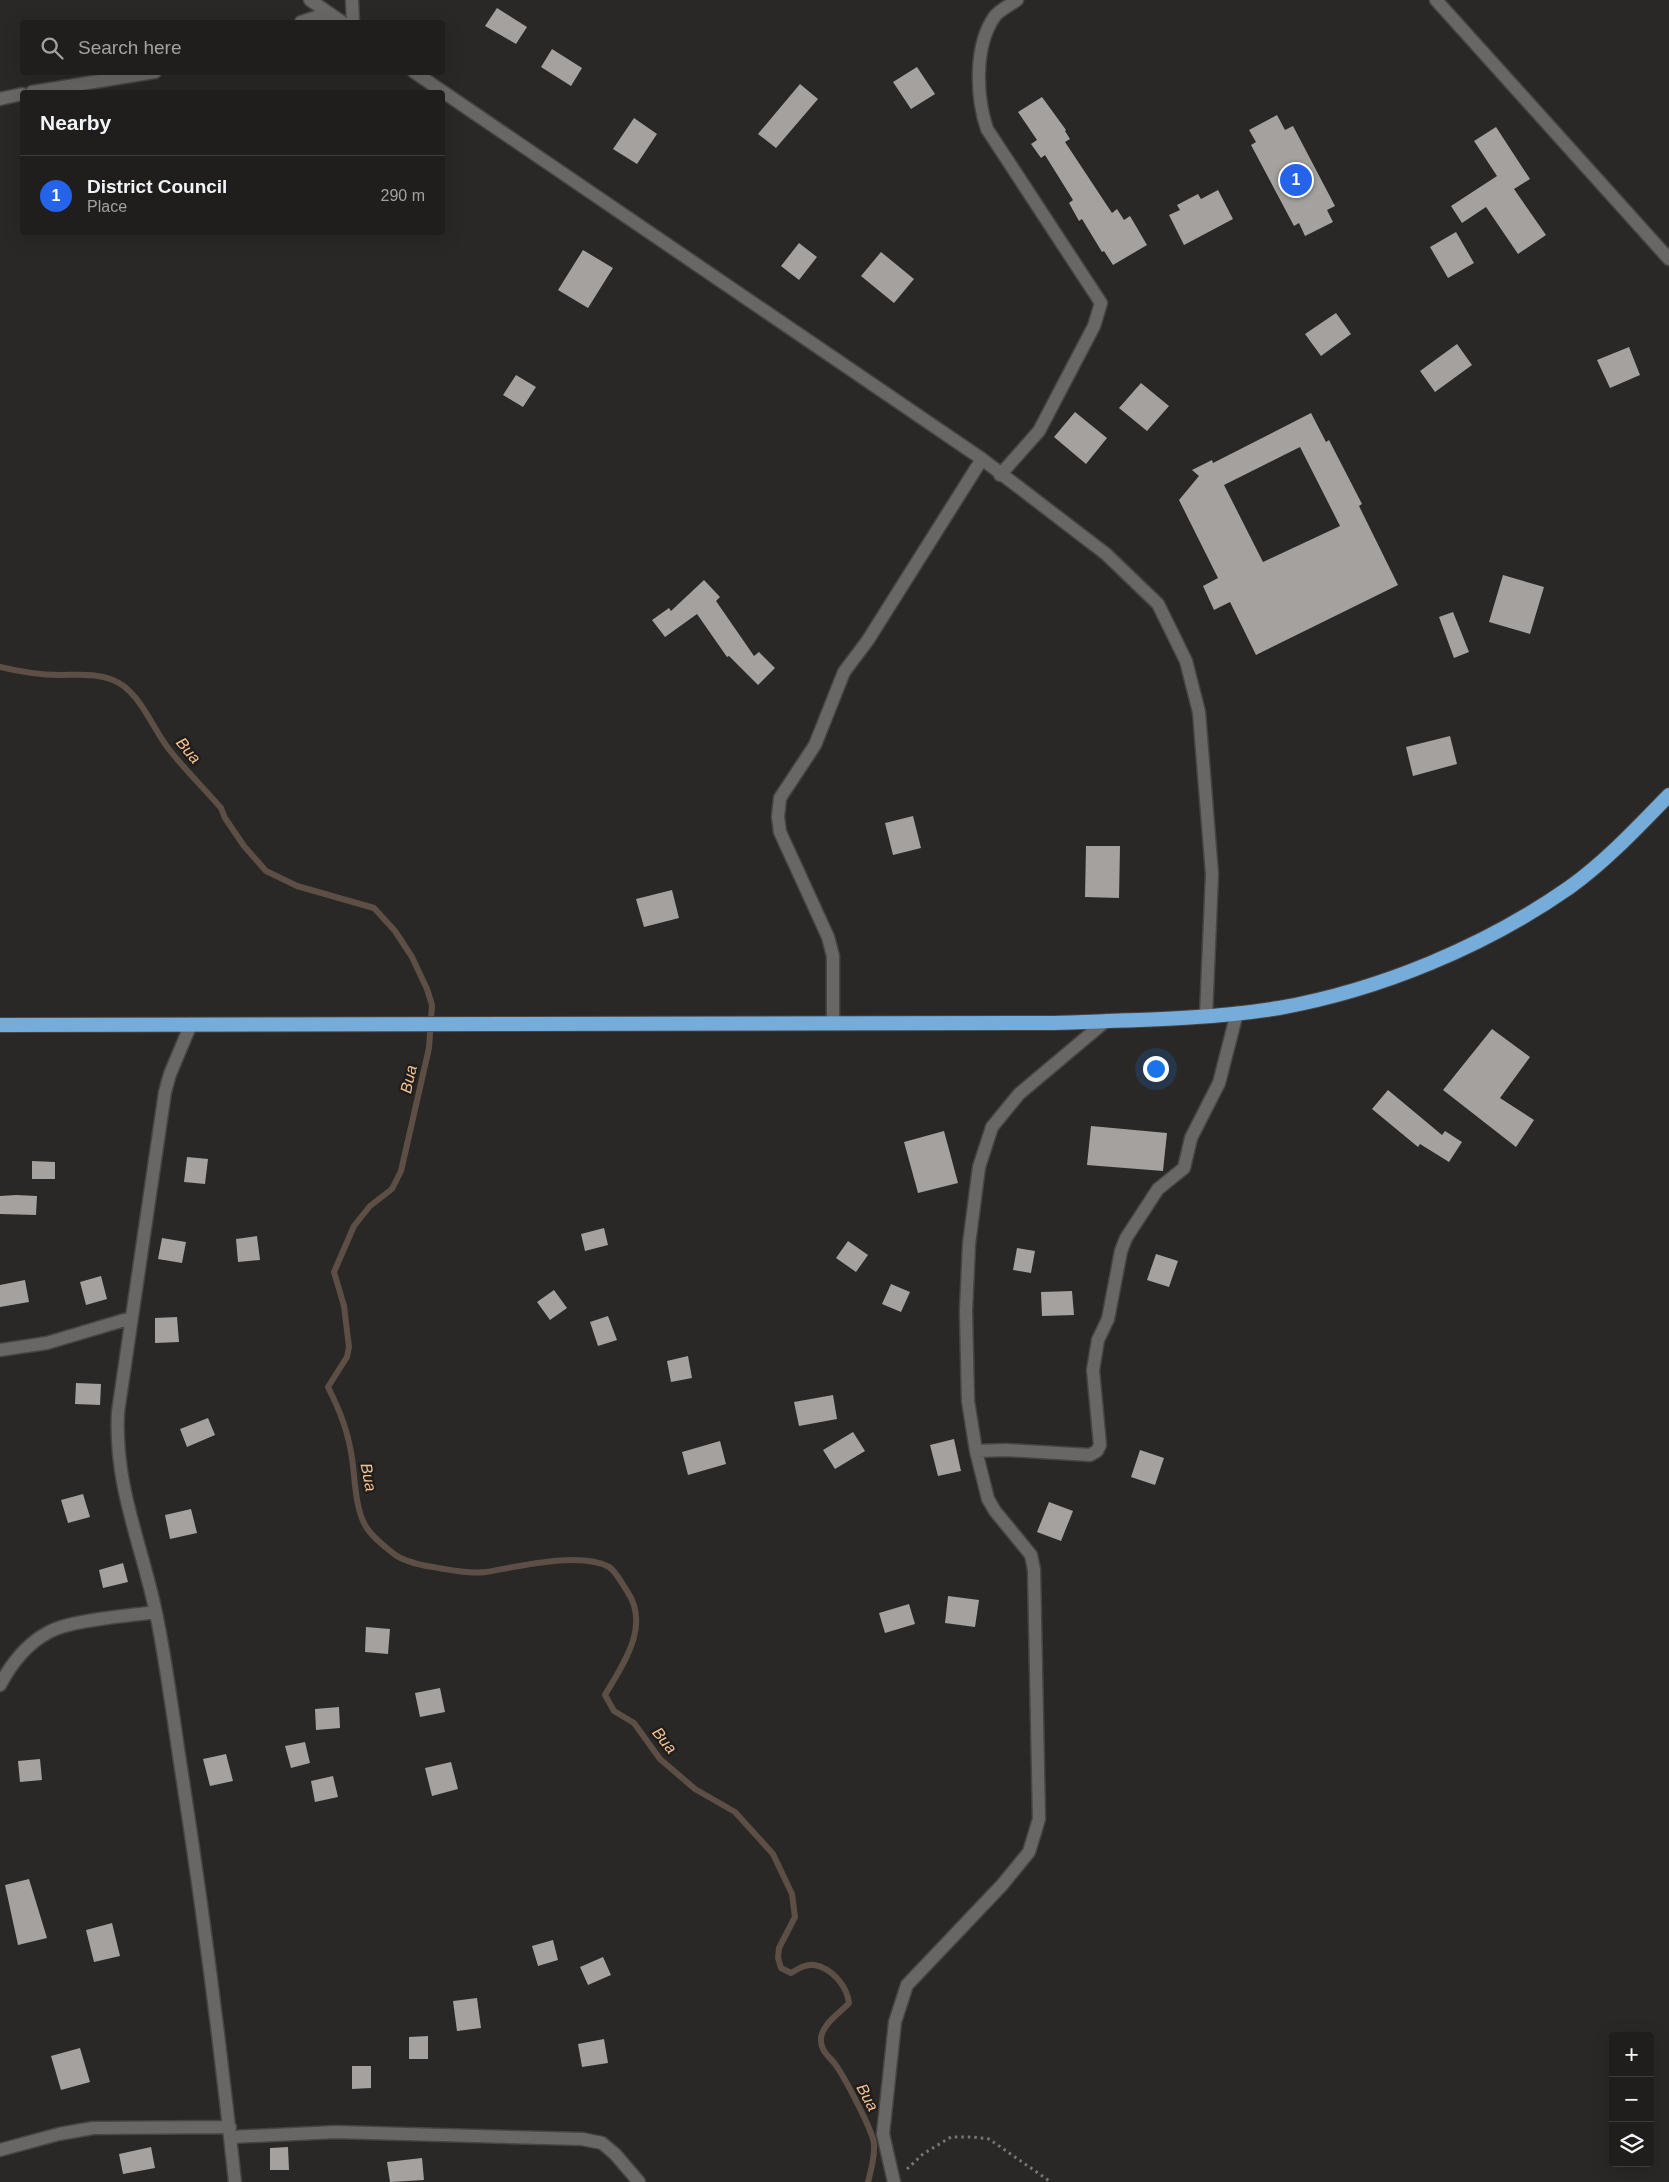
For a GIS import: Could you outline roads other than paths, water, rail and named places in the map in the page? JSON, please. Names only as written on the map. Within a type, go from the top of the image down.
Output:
[{"type":"highway","points":[[0,1025],[1053,1023],[1206,1016],[1278,1008],[1338,996],[1400,976],[1521,918],[1570,886],[1623,842],[1669,795]]},
{"type":"street","points":[[310,0],[339,20]]},
{"type":"street","points":[[352,0],[353,20]]},
{"type":"street","points":[[1000,475],[1039,431],[1094,326],[1101,303],[987,129],[983,115],[979,64],[984,38],[996,15],[1017,0]]},
{"type":"street","points":[[1436,0],[1669,259]]},
{"type":"street","points":[[307,20],[329,13]]},
{"type":"street","points":[[44,90],[137,75]]},
{"type":"street","points":[[418,75],[440,90]]},
{"type":"street","points":[[445,93],[982,459],[1000,475],[1106,554],[1158,604],[1186,661],[1199,712],[1212,874],[1206,1016]]},
{"type":"street","points":[[0,99],[20,94]]},
{"type":"street","points":[[833,1023],[833,956],[828,937],[780,832],[778,817],[780,798],[815,745],[844,672],[874,632],[982,459]]},
{"type":"street","points":[[976,1451],[1006,1450],[1090,1455],[1097,1451],[1100,1445],[1093,1370],[1098,1340],[1108,1319],[1121,1251],[1126,1238],[1158,1189],[1184,1168],[1191,1138],[1219,1083],[1237,1013]]},
{"type":"street","points":[[898,2179],[883,2134],[895,2022],[907,1985],[1002,1885],[1029,1852],[1039,1819],[1034,1570],[1031,1555],[988,1499],[976,1451],[968,1401],[966,1311],[968,1244],[979,1168],[992,1127],[1019,1094],[1107,1020]]},
{"type":"street","points":[[191,1024],[170,1074],[165,1092],[118,1412],[117,1433],[119,1466],[124,1497],[155,1612],[196,1864],[235,2182]]},
{"type":"street","points":[[0,1350],[47,1343],[132,1318]]},
{"type":"street","points":[[0,1685],[8,1669],[36,1640],[51,1631],[70,1625],[155,1612]]},
{"type":"street","points":[[0,2150],[59,2134],[93,2128],[582,2139],[602,2143],[615,2154],[639,2182]]},
{"type":"waterway","name":"Bua","points":[[0,667],[38,674],[100,676],[122,685],[138,700],[174,756],[221,808],[225,818],[244,846],[266,871],[297,886],[374,908],[395,931],[412,957],[427,989],[432,1005],[429,1048],[401,1171],[392,1189],[370,1206],[354,1226],[334,1272],[344,1306],[349,1347],[347,1357],[328,1387],[346,1430],[359,1510],[365,1525],[378,1541],[398,1557],[418,1564],[459,1571],[486,1572],[531,1564],[582,1560],[597,1562],[612,1569],[634,1604],[636,1618],[632,1644],[605,1695],[614,1711],[634,1723],[660,1759],[695,1789],[735,1812],[773,1854],[792,1894],[795,1917],[779,1948],[778,1958],[781,1968],[791,1973],[808,1965],[821,1967],[838,1979],[848,1997],[849,2003],[832,2019],[822,2033],[821,2043],[823,2050],[835,2064],[851,2091],[872,2137],[874,2154],[868,2182]]},
{"type":"place","name":"District Council","points":[[1296,180]]}]
